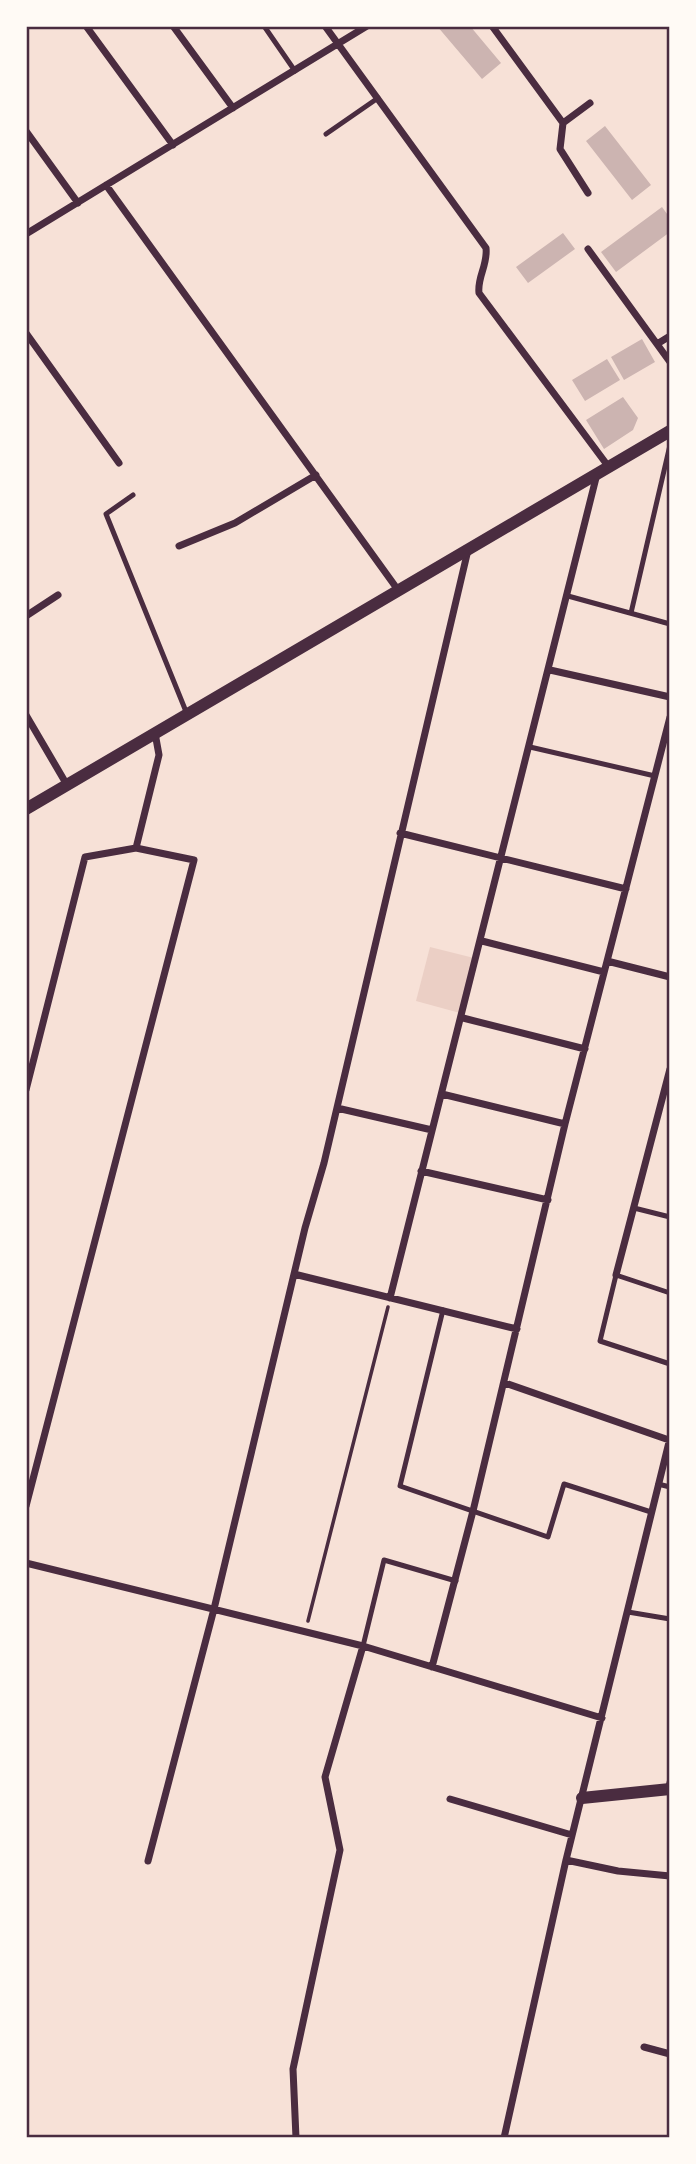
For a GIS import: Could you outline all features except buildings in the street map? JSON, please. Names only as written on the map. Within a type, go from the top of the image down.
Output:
[{"type":"street","points":[[86,26],[173,145]]},
{"type":"street","points":[[173,26],[233,108]]},
{"type":"street","points":[[325,26],[486,248],[488,261],[478,284],[479,293],[603,470]]},
{"type":"street","points":[[26,234],[367,26]]},
{"type":"street","points":[[492,26],[563,123],[560,149],[588,193]]},
{"type":"street","points":[[563,123],[590,103]]},
{"type":"street","points":[[26,131],[78,203]]},
{"type":"street","points":[[106,185],[398,590]]},
{"type":"street","points":[[588,249],[670,362]]},
{"type":"street","points":[[26,333],[119,463]]},
{"type":"street","points":[[657,344],[670,336]]},
{"type":"street","points":[[26,809],[670,431]]},
{"type":"street","points":[[390,1298],[568,596],[603,470]]},
{"type":"street","points":[[179,546],[235,523],[316,475]]},
{"type":"street","points":[[148,1861],[214,1609],[294,1274],[337,1108],[468,549]]},
{"type":"street","points":[[26,616],[58,595]]},
{"type":"street","points":[[550,670],[670,697]]},
{"type":"street","points":[[26,715],[67,785]]},
{"type":"street","points":[[432,1667],[474,1511],[565,1124],[670,717]]},
{"type":"street","points":[[136,848],[159,755],[155,733]]},
{"type":"street","points":[[400,834],[626,889]]},
{"type":"street","points":[[26,1090],[85,857],[136,848],[194,860],[26,1506]]},
{"type":"street","points":[[482,941],[604,972]]},
{"type":"street","points":[[607,961],[670,977]]},
{"type":"street","points":[[463,1018],[585,1049]]},
{"type":"street","points":[[616,1275],[670,1069]]},
{"type":"street","points":[[442,1094],[565,1124]]},
{"type":"street","points":[[337,1108],[432,1130]]},
{"type":"street","points":[[421,1171],[548,1200]]},
{"type":"street","points":[[294,1274],[517,1329]]},
{"type":"street","points":[[504,2138],[566,1860],[670,1439],[505,1383]]},
{"type":"street","points":[[26,1563],[363,1646],[601,1718]]},
{"type":"street","points":[[296,2138],[293,2069],[341,1850],[325,1777],[363,1646]]},
{"type":"street","points":[[582,1798],[669,1786]]},
{"type":"street","points":[[450,1799],[572,1835]]},
{"type":"street","points":[[566,1860],[618,1871],[670,1876]]},
{"type":"street","points":[[644,2047],[670,2054]]},
{"type":"lane","points":[[264,26],[295,71]]},
{"type":"lane","points":[[326,134],[378,98]]},
{"type":"lane","points":[[631,613],[670,445]]},
{"type":"lane","points":[[133,495],[106,514],[187,714]]},
{"type":"lane","points":[[568,596],[670,624]]},
{"type":"lane","points":[[530,747],[654,776]]},
{"type":"lane","points":[[634,1208],[670,1217]]},
{"type":"lane","points":[[670,1293],[616,1275],[600,1341],[670,1364]]},
{"type":"lane","points":[[443,1310],[400,1486],[548,1537],[564,1484],[651,1512]]},
{"type":"lane","points":[[658,1484],[670,1486]]},
{"type":"lane","points":[[363,1646],[384,1560],[456,1581]]},
{"type":"lane","points":[[628,1612],[670,1619]]},
{"type":"path","points":[[305,1632],[390,1298]]},
{"type":"shaded area","points":[[430,947],[474,958],[460,1013],[416,1001]]}]
